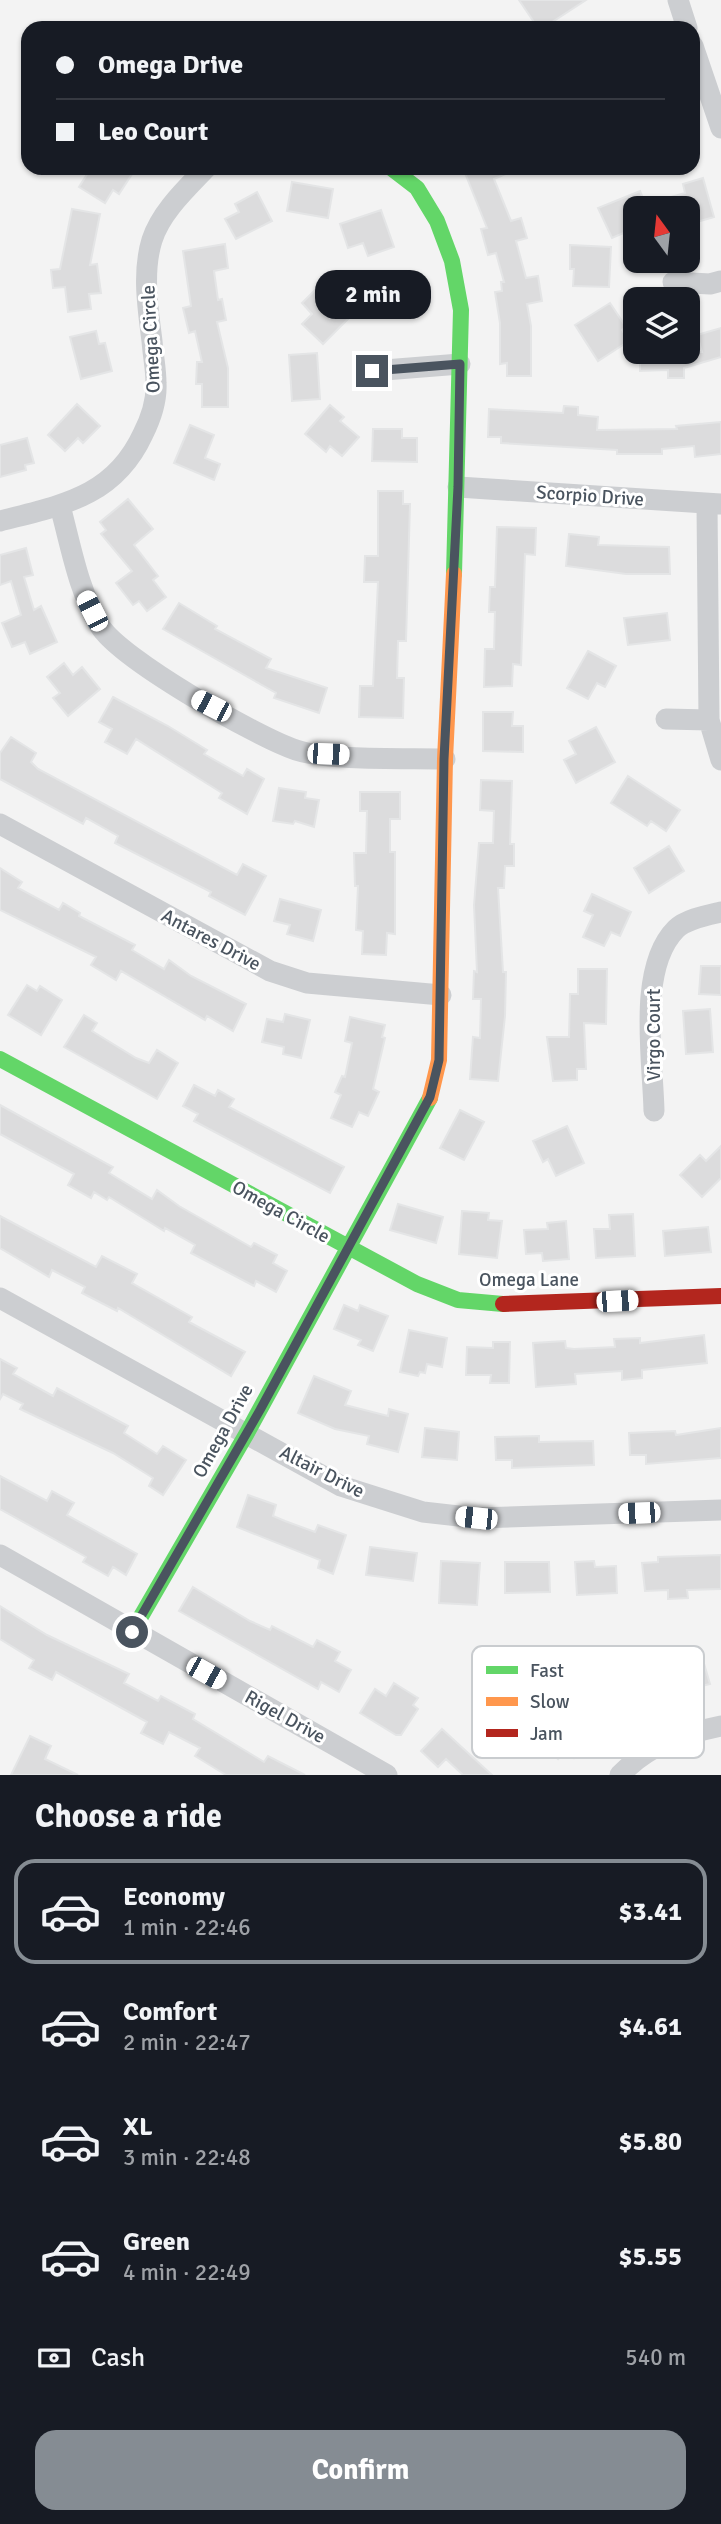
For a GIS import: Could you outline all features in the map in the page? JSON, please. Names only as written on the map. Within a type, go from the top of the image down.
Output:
[{"type":"street","points":[[678,0],[685,21]]},
{"type":"street","points":[[700,70],[721,128]]},
{"type":"street","name":"Omega Circle","points":[[0,521],[60,506],[91,493],[117,476],[136,449],[152,414],[157,385],[146,291],[152,240],[175,199],[199,175]]},
{"type":"street","name":"Omega Circle","points":[[0,1059],[348,1249],[430,1097],[439,1060],[444,759],[458,487],[461,310],[452,261],[437,221],[417,188],[400,175]]},
{"type":"street","points":[[673,282],[710,284],[721,281]]},
{"type":"street","points":[[372,371],[460,364]]},
{"type":"street","name":"Scorpio Drive","points":[[458,487],[714,505]]},
{"type":"street","points":[[714,505],[709,720],[721,760]]},
{"type":"street","points":[[60,506],[83,593],[101,629],[132,655],[190,695],[297,750],[444,759]]},
{"type":"street","points":[[666,719],[709,720]]},
{"type":"street","name":"Antares Drive","points":[[0,824],[270,971],[307,983],[340,988],[441,995]]},
{"type":"street","name":"Virgo Court","points":[[654,1111],[651,1001],[658,958],[677,928],[721,912]]},
{"type":"street","name":"Omega Lane","points":[[348,1249],[417,1284],[458,1300],[512,1306],[721,1296]]},
{"type":"street","name":"Omega Drive","points":[[132,1632],[247,1433],[348,1249]]},
{"type":"street","name":"Altair Drive","points":[[0,1298],[341,1486],[422,1512],[476,1518],[721,1510]]},
{"type":"street","name":"Rigel Drive","points":[[0,1555],[387,1775]]},
{"type":"street","points":[[704,1731],[721,1726]]},
{"type":"street","points":[[620,1775],[638,1758]]},
{"type":"building","points":[[519,0],[586,0],[554,21],[533,21]]},
{"type":"building","points":[[87,175],[131,175],[119,194],[113,190],[105,203],[79,187]]},
{"type":"building","points":[[466,175],[503,175],[494,179],[511,221],[521,218],[527,238],[516,241],[526,278],[538,276],[542,301],[527,304],[531,326],[531,376],[507,376],[507,363],[500,364],[500,323],[495,292],[502,291],[501,282],[504,282],[496,253],[488,255],[481,229],[487,228]]},
{"type":"building","points":[[703,178],[714,217],[700,221],[700,196],[675,196],[685,193],[683,184]]},
{"type":"building","points":[[292,182],[333,189],[328,218],[287,211]]},
{"type":"building","points":[[640,191],[642,196],[628,196]]},
{"type":"building","points":[[257,192],[272,221],[236,239],[225,219],[239,212],[235,204]]},
{"type":"building","points":[[623,198],[623,233],[612,238],[598,208]]},
{"type":"building","points":[[72,209],[100,214],[90,265],[97,264],[101,293],[89,294],[91,309],[68,312],[65,287],[53,288],[51,270],[60,269]]},
{"type":"building","points":[[381,210],[394,247],[368,256],[363,243],[348,248],[340,224]]},
{"type":"building","points":[[225,244],[228,268],[214,271],[218,300],[222,299],[226,320],[217,322],[228,368],[228,407],[202,407],[202,384],[196,384],[197,362],[202,362],[195,331],[189,333],[183,308],[191,306],[183,251]]},
{"type":"building","points":[[570,245],[611,247],[609,287],[573,286],[574,269],[570,269]]},
{"type":"building","points":[[405,279],[410,302],[370,312],[365,289]]},
{"type":"building","points":[[320,285],[351,316],[323,344],[302,324],[312,314],[302,303]]},
{"type":"building","points":[[610,303],[623,322],[623,345],[598,361],[575,325]]},
{"type":"building","points":[[721,328],[721,357],[700,363],[700,334]]},
{"type":"building","points":[[96,331],[99,344],[105,343],[112,371],[81,379],[70,337]]},
{"type":"building","points":[[317,353],[320,399],[292,401],[289,355]]},
{"type":"building","points":[[640,364],[697,364],[684,368],[684,378],[668,378],[668,370],[640,371]]},
{"type":"building","points":[[77,404],[100,426],[83,443],[78,438],[65,451],[48,435]]},
{"type":"building","points":[[330,405],[344,417],[340,421],[359,437],[342,456],[330,446],[326,452],[305,434]]},
{"type":"building","points":[[564,406],[578,407],[578,415],[598,417],[597,430],[677,429],[676,426],[721,422],[721,454],[695,457],[694,446],[662,449],[662,454],[617,454],[617,450],[501,443],[501,437],[488,437],[489,409],[563,413]]},
{"type":"building","points":[[190,425],[214,435],[205,458],[220,464],[214,480],[174,463]]},
{"type":"building","points":[[373,429],[402,429],[402,438],[417,438],[417,462],[372,461]]},
{"type":"building","points":[[27,438],[34,463],[25,465],[26,470],[0,477],[0,445]]},
{"type":"building","points":[[378,491],[403,491],[403,504],[410,504],[406,641],[398,641],[397,678],[404,678],[403,718],[359,717],[360,686],[373,686],[378,582],[364,582],[365,556],[378,556]]},
{"type":"building","points":[[128,499],[153,529],[134,545],[158,576],[153,580],[166,597],[147,611],[139,601],[133,605],[116,583],[132,571],[101,534],[106,530],[100,522]]},
{"type":"building","points":[[497,527],[536,528],[535,555],[525,554],[521,665],[513,664],[512,686],[484,687],[485,649],[494,649],[495,612],[489,612],[490,587],[495,587]]},
{"type":"building","points":[[569,534],[599,537],[598,545],[669,547],[670,574],[626,574],[566,566]]},
{"type":"building","points":[[26,548],[33,575],[24,577],[34,610],[41,606],[57,642],[30,654],[25,642],[12,647],[2,623],[21,615],[11,581],[0,585],[0,555]]},
{"type":"building","points":[[179,603],[217,626],[215,629],[271,659],[266,668],[327,688],[319,713],[274,698],[276,693],[163,629]]},
{"type":"building","points":[[667,613],[670,640],[628,645],[624,618]]},
{"type":"building","points":[[588,651],[616,666],[605,687],[597,683],[588,699],[567,688]]},
{"type":"building","points":[[64,663],[73,675],[82,667],[100,689],[68,716],[53,698],[60,693],[47,677]]},
{"type":"building","points":[[113,697],[168,726],[207,750],[204,754],[243,776],[247,769],[264,779],[247,814],[219,798],[222,793],[136,739],[127,754],[105,742],[112,729],[99,722]]},
{"type":"building","points":[[483,712],[513,712],[512,726],[523,726],[523,752],[483,751]]},
{"type":"building","points":[[596,727],[615,762],[576,783],[564,760],[576,754],[569,741]]},
{"type":"building","points":[[11,737],[36,753],[31,762],[38,769],[237,875],[243,864],[266,876],[245,915],[209,896],[211,892],[115,843],[118,836],[86,818],[83,824],[0,779],[0,753]]},
{"type":"building","points":[[628,776],[680,810],[666,831],[651,821],[647,826],[611,803]]},
{"type":"building","points":[[481,780],[512,781],[510,844],[514,844],[514,866],[505,866],[504,888],[498,888],[503,972],[506,972],[505,1016],[498,1081],[470,1079],[473,1037],[480,1038],[481,999],[473,999],[474,971],[477,972],[474,905],[479,843],[493,843],[494,811],[480,810]]},
{"type":"building","points":[[279,788],[306,792],[305,798],[319,800],[314,827],[295,821],[293,824],[273,821]]},
{"type":"building","points":[[360,792],[400,792],[400,819],[390,819],[390,852],[395,852],[395,934],[387,933],[386,955],[362,954],[363,931],[356,930],[358,886],[355,886],[354,853],[366,853],[367,811],[360,811]]},
{"type":"building","points":[[669,846],[684,871],[649,893],[634,868]]},
{"type":"building","points":[[0,868],[22,882],[18,888],[59,910],[63,903],[80,913],[79,916],[135,945],[132,950],[164,969],[169,960],[191,976],[246,1004],[233,1031],[207,1016],[205,1020],[121,971],[116,980],[91,965],[96,957],[0,910]]},
{"type":"building","points":[[592,894],[631,912],[620,936],[611,932],[604,946],[583,937],[593,915],[584,911]]},
{"type":"building","points":[[280,899],[321,910],[313,941],[287,934],[290,925],[274,921]]},
{"type":"building","points":[[701,966],[721,966],[721,995],[699,994]]},
{"type":"building","points":[[578,969],[607,969],[606,1024],[584,1023],[586,1069],[577,1069],[577,1080],[553,1081],[547,1037],[569,1037],[570,994],[578,994]]},
{"type":"building","points":[[27,985],[37,991],[40,986],[62,1000],[41,1035],[8,1015]]},
{"type":"building","points":[[710,1009],[713,1052],[686,1054],[683,1011]]},
{"type":"building","points":[[285,1014],[310,1020],[301,1058],[283,1054],[284,1047],[262,1042],[267,1019],[283,1022]]},
{"type":"building","points":[[84,1015],[97,1023],[92,1031],[136,1058],[149,1063],[157,1050],[178,1063],[157,1099],[64,1047]]},
{"type":"building","points":[[350,1017],[385,1025],[382,1037],[385,1038],[373,1089],[379,1092],[368,1116],[359,1112],[352,1127],[331,1118],[341,1095],[335,1092],[342,1076],[345,1077],[352,1043],[345,1041]]},
{"type":"building","points":[[194,1085],[215,1096],[218,1090],[234,1099],[229,1107],[344,1167],[330,1193],[194,1121],[198,1114],[183,1106]]},
{"type":"building","points":[[0,1105],[113,1167],[109,1173],[152,1199],[157,1190],[179,1206],[251,1247],[254,1243],[277,1255],[273,1263],[287,1271],[276,1292],[256,1281],[254,1286],[191,1253],[195,1245],[165,1228],[164,1231],[109,1197],[107,1200],[94,1192],[91,1198],[68,1185],[74,1174],[0,1134]]},
{"type":"building","points":[[460,1110],[484,1122],[464,1160],[440,1148]]},
{"type":"building","points":[[567,1126],[584,1163],[556,1176],[548,1159],[543,1162],[533,1141]]},
{"type":"building","points":[[721,1146],[721,1178],[702,1197],[680,1175],[700,1155],[706,1161]]},
{"type":"building","points":[[398,1204],[443,1217],[436,1243],[390,1230]]},
{"type":"building","points":[[462,1211],[489,1213],[488,1220],[502,1221],[497,1258],[459,1254]]},
{"type":"building","points":[[633,1214],[635,1256],[596,1258],[594,1229],[610,1229],[609,1215]]},
{"type":"building","points":[[0,1216],[96,1267],[102,1256],[137,1274],[132,1283],[192,1317],[189,1322],[245,1352],[231,1376],[118,1308],[117,1311],[82,1293],[85,1287],[52,1270],[49,1277],[0,1248]]},
{"type":"building","points":[[566,1221],[569,1259],[543,1261],[542,1253],[526,1254],[524,1230],[548,1229],[547,1223]]},
{"type":"building","points":[[708,1227],[711,1252],[665,1256],[663,1231]]},
{"type":"building","points":[[344,1305],[358,1311],[360,1305],[388,1316],[373,1351],[358,1345],[361,1340],[334,1329]]},
{"type":"building","points":[[409,1330],[447,1338],[442,1367],[427,1364],[425,1373],[420,1372],[418,1376],[400,1372]]},
{"type":"building","points":[[704,1335],[707,1363],[642,1370],[642,1378],[622,1380],[622,1371],[575,1374],[576,1384],[536,1387],[533,1343],[565,1341],[566,1348],[574,1349],[615,1347],[614,1339],[640,1338],[640,1343]]},
{"type":"building","points":[[493,1342],[510,1342],[509,1383],[490,1383],[491,1375],[466,1375],[467,1347],[493,1348]]},
{"type":"building","points":[[0,1359],[17,1368],[13,1374],[53,1396],[57,1388],[128,1426],[124,1433],[157,1454],[163,1446],[186,1460],[163,1495],[149,1486],[153,1478],[113,1453],[20,1409],[23,1404],[3,1394],[0,1399]]},
{"type":"building","points":[[314,1376],[351,1391],[345,1405],[388,1416],[389,1409],[408,1414],[398,1452],[367,1444],[369,1436],[335,1429],[298,1413]]},
{"type":"building","points":[[425,1428],[459,1432],[457,1460],[422,1457]]},
{"type":"building","points":[[721,1428],[721,1458],[646,1464],[646,1455],[630,1455],[629,1433],[675,1431],[676,1435]]},
{"type":"building","points":[[539,1436],[539,1442],[593,1441],[594,1465],[512,1468],[512,1460],[496,1460],[495,1437]]},
{"type":"building","points":[[0,1476],[47,1501],[52,1491],[74,1503],[67,1515],[137,1554],[126,1575],[113,1567],[108,1576],[83,1562],[86,1557],[0,1509]]},
{"type":"building","points":[[248,1495],[276,1505],[273,1516],[285,1521],[315,1532],[318,1525],[346,1535],[333,1574],[318,1568],[320,1560],[237,1527]]},
{"type":"building","points":[[370,1547],[417,1553],[413,1581],[366,1575]]},
{"type":"building","points":[[721,1555],[721,1589],[687,1590],[688,1598],[668,1599],[668,1590],[645,1591],[642,1563],[658,1562],[658,1557]]},
{"type":"building","points":[[441,1561],[480,1563],[477,1605],[439,1603]]},
{"type":"building","points":[[594,1561],[595,1567],[616,1566],[617,1593],[577,1595],[575,1562]]},
{"type":"building","points":[[505,1562],[549,1562],[550,1592],[505,1593]]},
{"type":"building","points":[[193,1587],[270,1630],[272,1626],[313,1647],[317,1640],[340,1652],[335,1661],[351,1670],[339,1692],[321,1682],[318,1689],[179,1611]]},
{"type":"building","points":[[0,1606],[47,1635],[129,1674],[124,1683],[158,1701],[161,1696],[195,1714],[193,1719],[264,1762],[268,1756],[305,1775],[226,1775],[195,1756],[200,1748],[169,1732],[163,1744],[141,1733],[147,1722],[56,1672],[52,1680],[29,1668],[34,1660],[0,1639]]},
{"type":"building","points":[[704,1664],[710,1684],[704,1685]]},
{"type":"building","points":[[394,1683],[418,1698],[413,1705],[418,1709],[401,1735],[396,1735],[360,1713],[375,1689],[386,1696]]},
{"type":"building","points":[[442,1729],[492,1775],[463,1775],[446,1759],[438,1767],[421,1751]]},
{"type":"building","points":[[30,1736],[51,1746],[45,1759],[78,1775],[11,1775]]},
{"type":"traffic: fast","points":[[400,175],[417,188],[437,221],[452,261],[461,310],[454,574]]},
{"type":"traffic: fast","points":[[0,1059],[417,1284],[458,1300],[503,1304]]},
{"type":"traffic: fast","points":[[132,1632],[247,1433],[430,1098]]},
{"type":"traffic: slow","points":[[430,1098],[439,1060],[445,759],[454,574]]},
{"type":"traffic: jam","points":[[503,1304],[721,1296]]},
{"type":"route","points":[[132,1632],[260,1410],[430,1097],[439,1060],[444,759],[458,487],[460,364],[372,371]]}]
